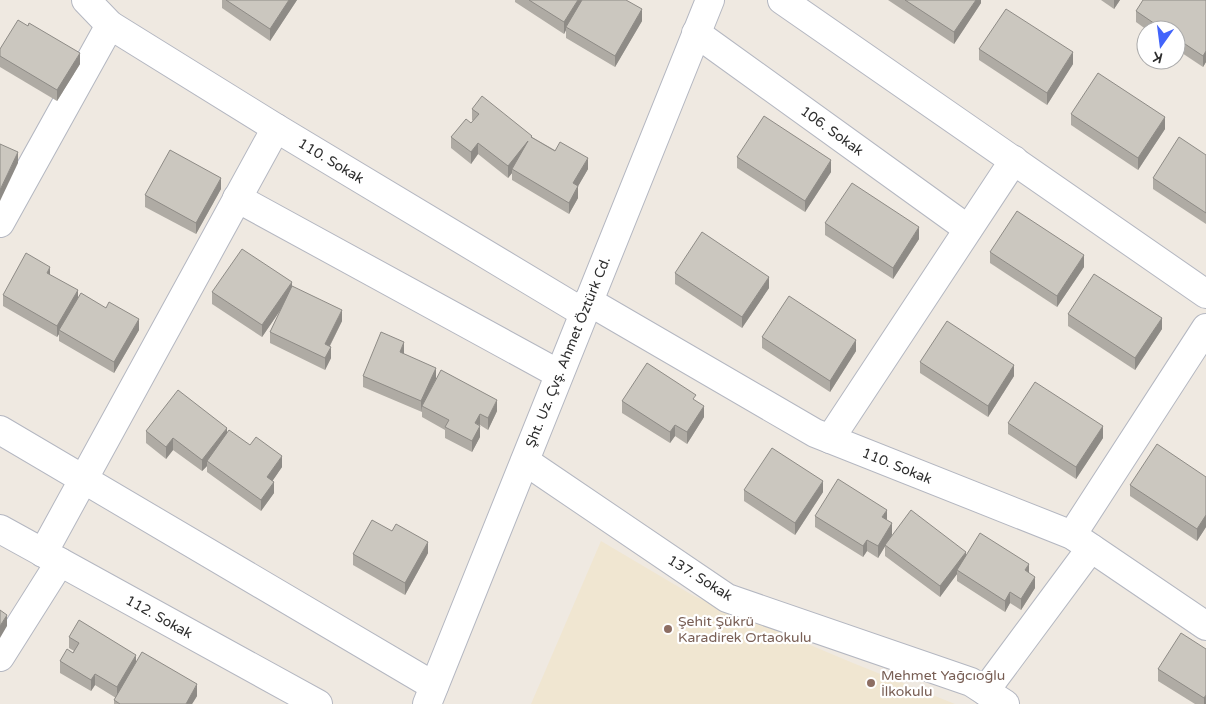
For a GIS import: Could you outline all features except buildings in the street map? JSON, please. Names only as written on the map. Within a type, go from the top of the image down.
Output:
[{"type":"street","name":"110. Sokak","points":[[86,0],[110,25],[276,128],[586,307],[815,433],[1081,542],[1206,626]]},
{"type":"street","name":"Şht. Uz. Çvş. Ahmet Öztürk Cd.","points":[[431,695],[710,0]]},
{"type":"street","points":[[782,0],[1206,294]]},
{"type":"street","points":[[0,223],[110,25]]},
{"type":"street","name":"106. Sokak","points":[[696,34],[968,229]]},
{"type":"street","points":[[0,657],[51,558],[83,479],[276,128]]},
{"type":"street","points":[[830,439],[1014,160]]},
{"type":"street","points":[[237,198],[559,374]]},
{"type":"street","points":[[995,698],[1081,542],[1206,328]]},
{"type":"street","points":[[0,430],[83,479],[431,695]]},
{"type":"street","name":"137. Sokak","points":[[525,460],[727,598],[971,682],[995,698]]},
{"type":"street","name":"112. Sokak","points":[[0,529],[318,704]]},
{"type":"shaded area","name":"Şehit Şükrü Karadirek Ortaokulu","points":[[601,541],[694,596],[955,704],[531,704]]},
{"type":"place","name":"Şehit Şükrü Karadirek Ortaokulu","points":[[668,629]]},
{"type":"place","name":"Mehmet Yağcıoğlu İlkokulu","points":[[871,683]]}]
